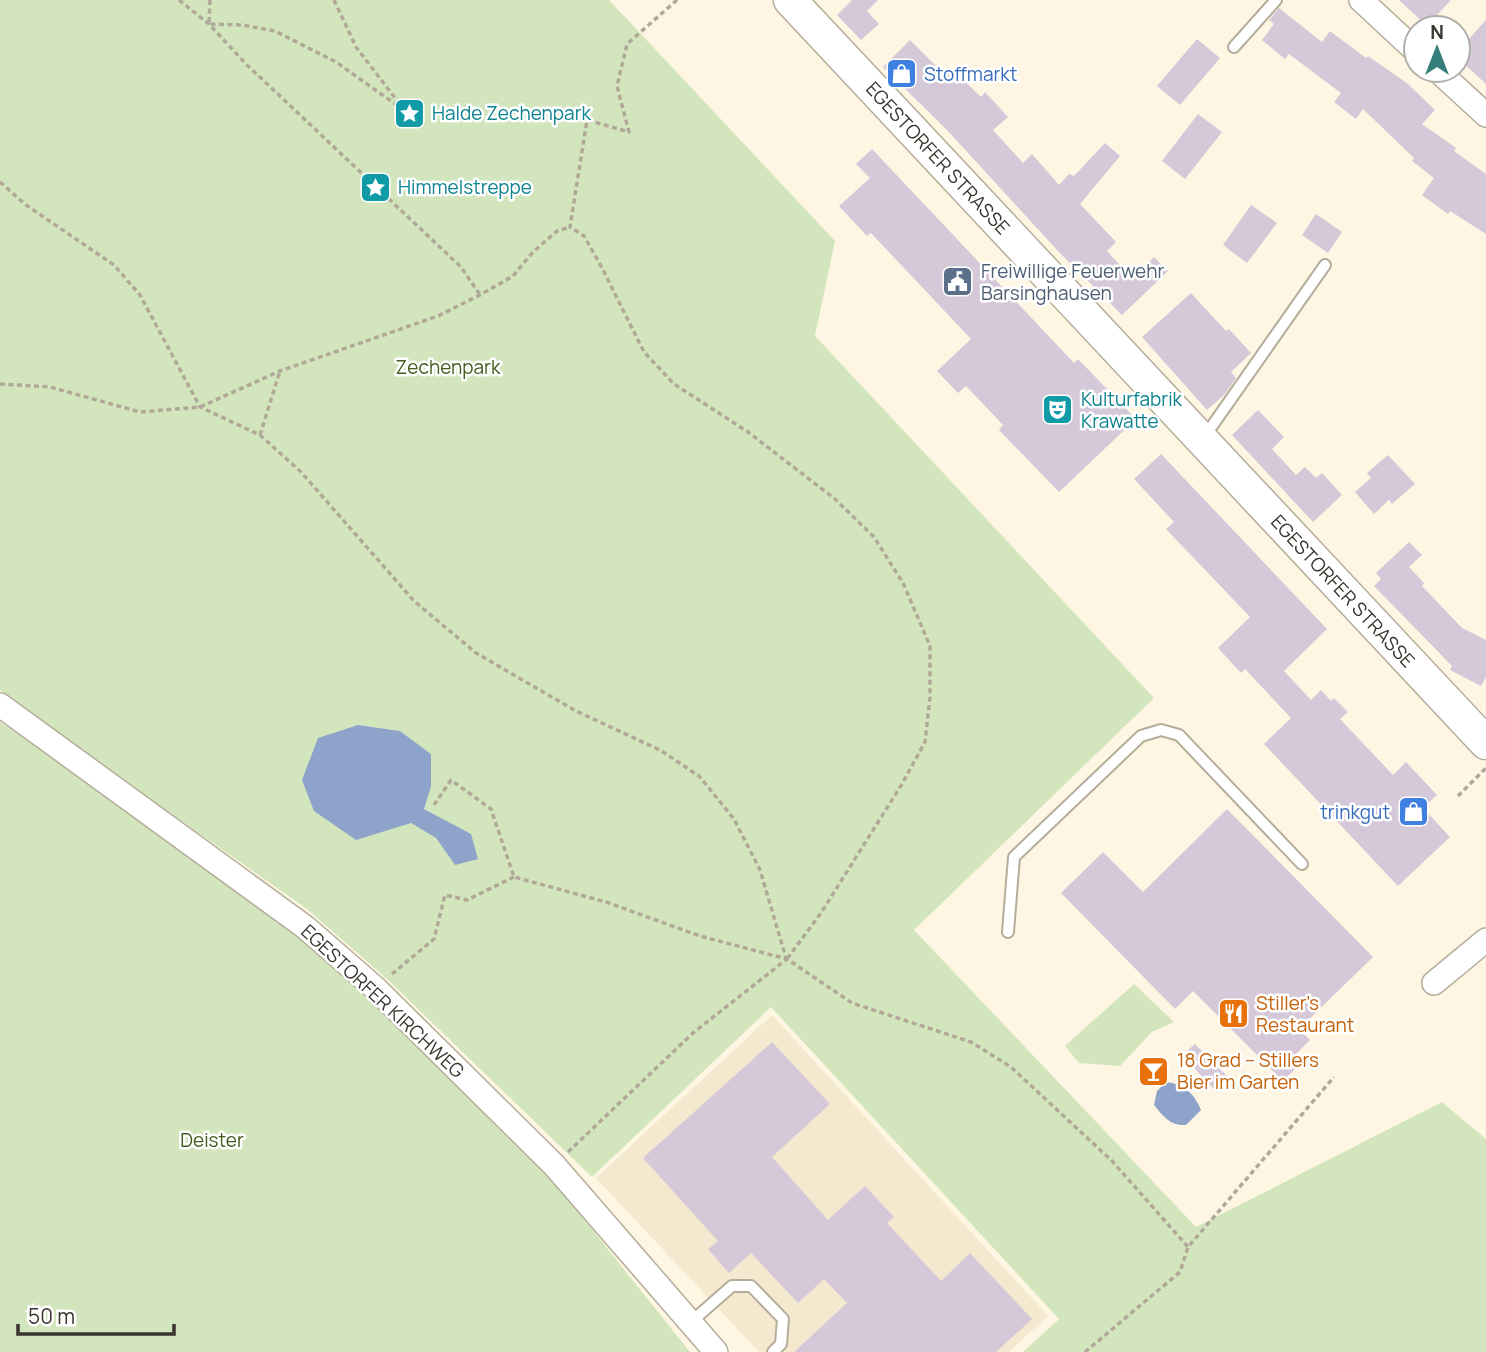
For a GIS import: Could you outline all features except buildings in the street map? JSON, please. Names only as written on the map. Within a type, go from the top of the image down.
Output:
[{"type":"main road","name":"EGESTORFER STRASSE","points":[[790,0],[1486,743]]},
{"type":"street","points":[[1361,0],[1402,38]]},
{"type":"street","points":[[1452,84],[1486,115]]},
{"type":"street","name":"EGESTORFER KIRCHWEG","points":[[0,705],[305,927],[375,988],[554,1166],[716,1352]]},
{"type":"street","points":[[1434,983],[1486,940]]},
{"type":"lane","points":[[1234,47],[1276,0]]},
{"type":"lane","points":[[1200,439],[1212,426],[1325,265]]},
{"type":"lane","points":[[1009,932],[1014,857],[1141,736],[1161,730],[1179,735],[1302,864]]},
{"type":"lane","points":[[691,1322],[732,1286],[751,1286],[783,1319],[781,1344],[773,1352]]},
{"type":"path","points":[[179,0],[209,24],[246,64],[461,267],[480,295]]},
{"type":"path","points":[[209,24],[210,0]]},
{"type":"path","points":[[209,24],[242,24],[275,32],[336,62],[405,111],[356,47],[334,0]]},
{"type":"path","points":[[570,227],[587,120],[629,132],[617,86],[627,44],[677,0]]},
{"type":"path","points":[[0,182],[26,205],[114,265],[140,295],[200,407],[260,435],[301,472],[414,601],[476,653],[576,711],[660,750],[699,776],[734,819],[760,870],[787,959]]},
{"type":"path","points":[[0,384],[50,387],[140,412],[200,407],[280,371],[438,316],[513,276],[533,252],[557,231],[570,227]]},
{"type":"path","points":[[554,1166],[693,1033],[787,959],[821,913],[902,784],[925,742],[930,698],[930,646],[903,583],[874,537],[835,499],[748,432],[674,384],[644,352],[601,266],[583,236],[570,227]]},
{"type":"path","points":[[260,435],[280,371]]},
{"type":"path","points":[[1458,796],[1486,768]]},
{"type":"path","points":[[434,806],[451,779],[491,808],[514,877]]},
{"type":"path","points":[[392,974],[434,939],[445,895],[467,900],[514,877],[606,902],[700,936],[787,959],[852,1003],[971,1042],[1012,1067],[1112,1161],[1188,1247]]},
{"type":"path","points":[[1084,1352],[1180,1272],[1188,1247],[1334,1077]]},
{"type":"shaded area","points":[[772,1015],[1048,1316],[1009,1352],[759,1352],[596,1178]]},
{"type":"green space","name":"Zechenpark","points":[[0,0],[609,0],[835,241],[815,336],[1154,698],[914,930],[1196,1227],[1442,1102],[1486,1139],[1486,1352],[1023,1352],[1059,1319],[771,1007],[592,1177],[387,979],[307,909],[107,769],[0,690]],"holes":[[[358,725],[400,731],[431,754],[431,787],[424,809],[445,821],[455,865],[436,838],[411,823]]]},
{"type":"green space","name":"Deister","points":[[0,722],[100,788],[328,957],[547,1173],[690,1352],[0,1352]]},
{"type":"green space","points":[[1134,984],[1174,1022],[1152,1032],[1120,1066],[1079,1063],[1065,1046]]},
{"type":"water","points":[[358,725],[400,731],[431,754],[431,787],[424,809],[471,834],[478,859],[455,865],[436,838],[411,823],[356,840],[314,811],[302,780],[318,738]]},
{"type":"water","points":[[1166,1082],[1183,1087],[1192,1094],[1201,1110],[1186,1125],[1171,1122],[1154,1105],[1157,1091]]},
{"type":"place","name":"Stoffmarkt","points":[[901,74]]},
{"type":"place","name":"Halde Zechenpark","points":[[409,113]]},
{"type":"place","name":"Himmelstreppe","points":[[375,187]]},
{"type":"place","name":"Freiwillige Feuerwehr Barsinghausen","points":[[958,282]]},
{"type":"place","name":"Kulturfabrik Krawatte","points":[[1058,410]]},
{"type":"place","name":"trinkgut","points":[[1413,812]]},
{"type":"place","name":"Stiller's Restaurant","points":[[1233,1014]]},
{"type":"place","name":"18 Grad – Stillers Bier im Garten","points":[[1154,1071]]}]
